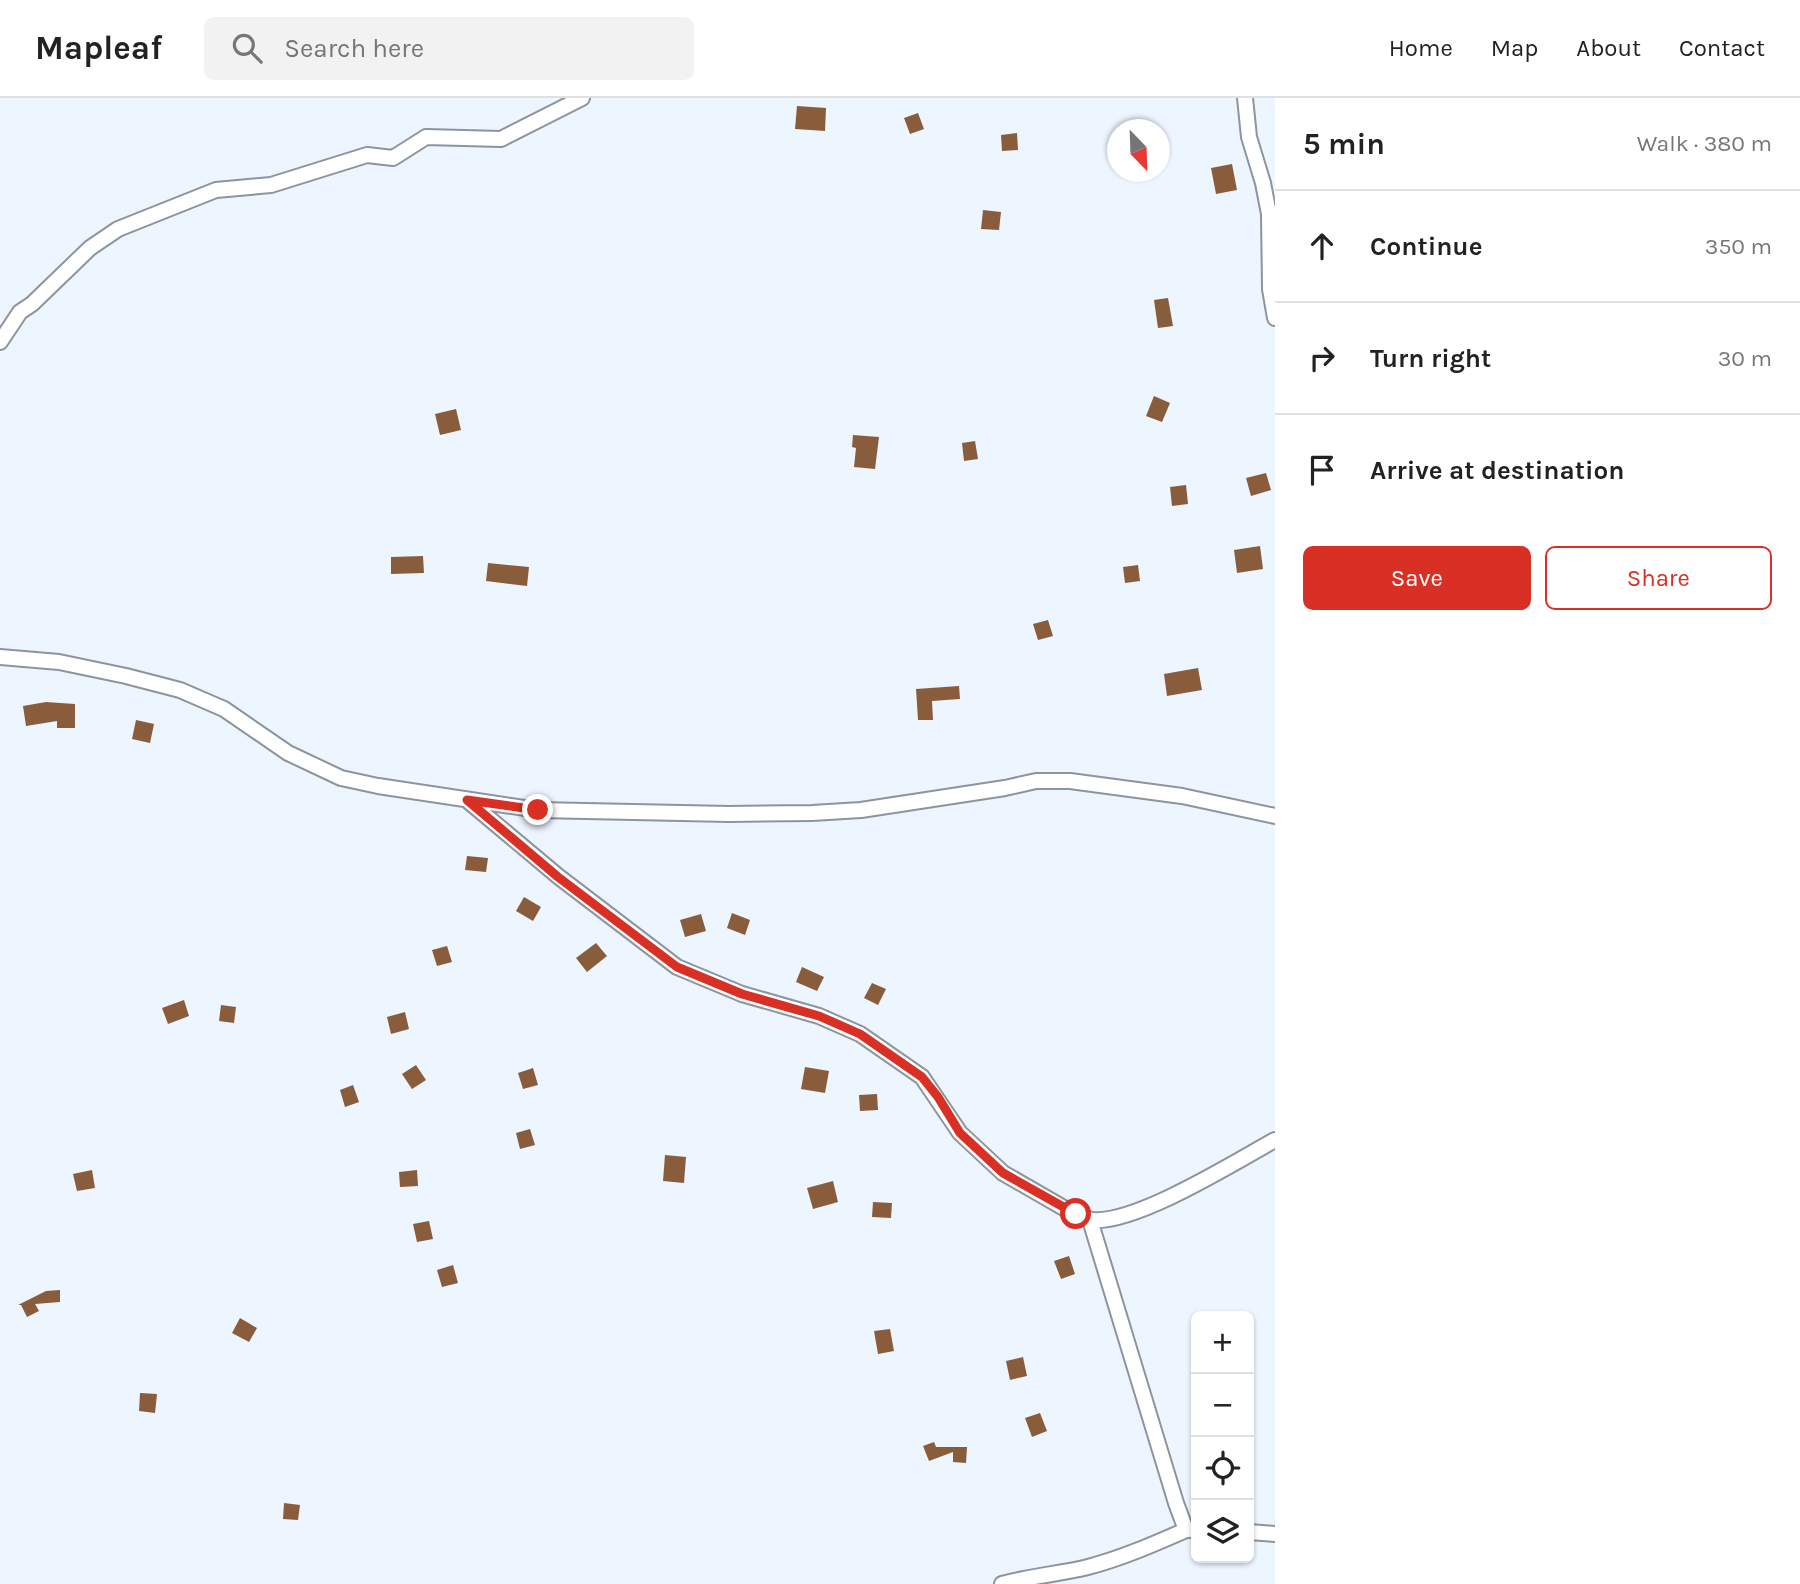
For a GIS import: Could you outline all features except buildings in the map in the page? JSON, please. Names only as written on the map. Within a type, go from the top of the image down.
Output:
[{"type":"street","points":[[0,342],[20,312],[32,304],[90,248],[118,229],[216,190],[271,185],[367,155],[394,158],[426,137],[500,139],[582,98]]},
{"type":"street","points":[[1245,98],[1249,137],[1269,214],[1270,289],[1275,318]]},
{"type":"street","points":[[0,657],[59,663],[180,690],[224,709],[288,753],[341,778],[377,786],[538,810],[812,813],[861,810],[1036,781],[1070,781],[1182,796],[1275,816]]},
{"type":"street","points":[[467,800],[558,877],[677,967],[742,994],[819,1016],[860,1034],[922,1077],[960,1133],[1003,1173],[1090,1220],[1102,1220],[1149,1206],[1275,1140]]},
{"type":"street","points":[[1002,1584],[1088,1567],[1191,1530],[1169,1481],[1090,1220]]},
{"type":"street","points":[[1254,1532],[1275,1534]]},
{"type":"route","points":[[538,810],[467,800],[558,877],[677,967],[742,994],[819,1016],[860,1034],[922,1077],[960,1133],[1003,1173],[1076,1214]]}]
